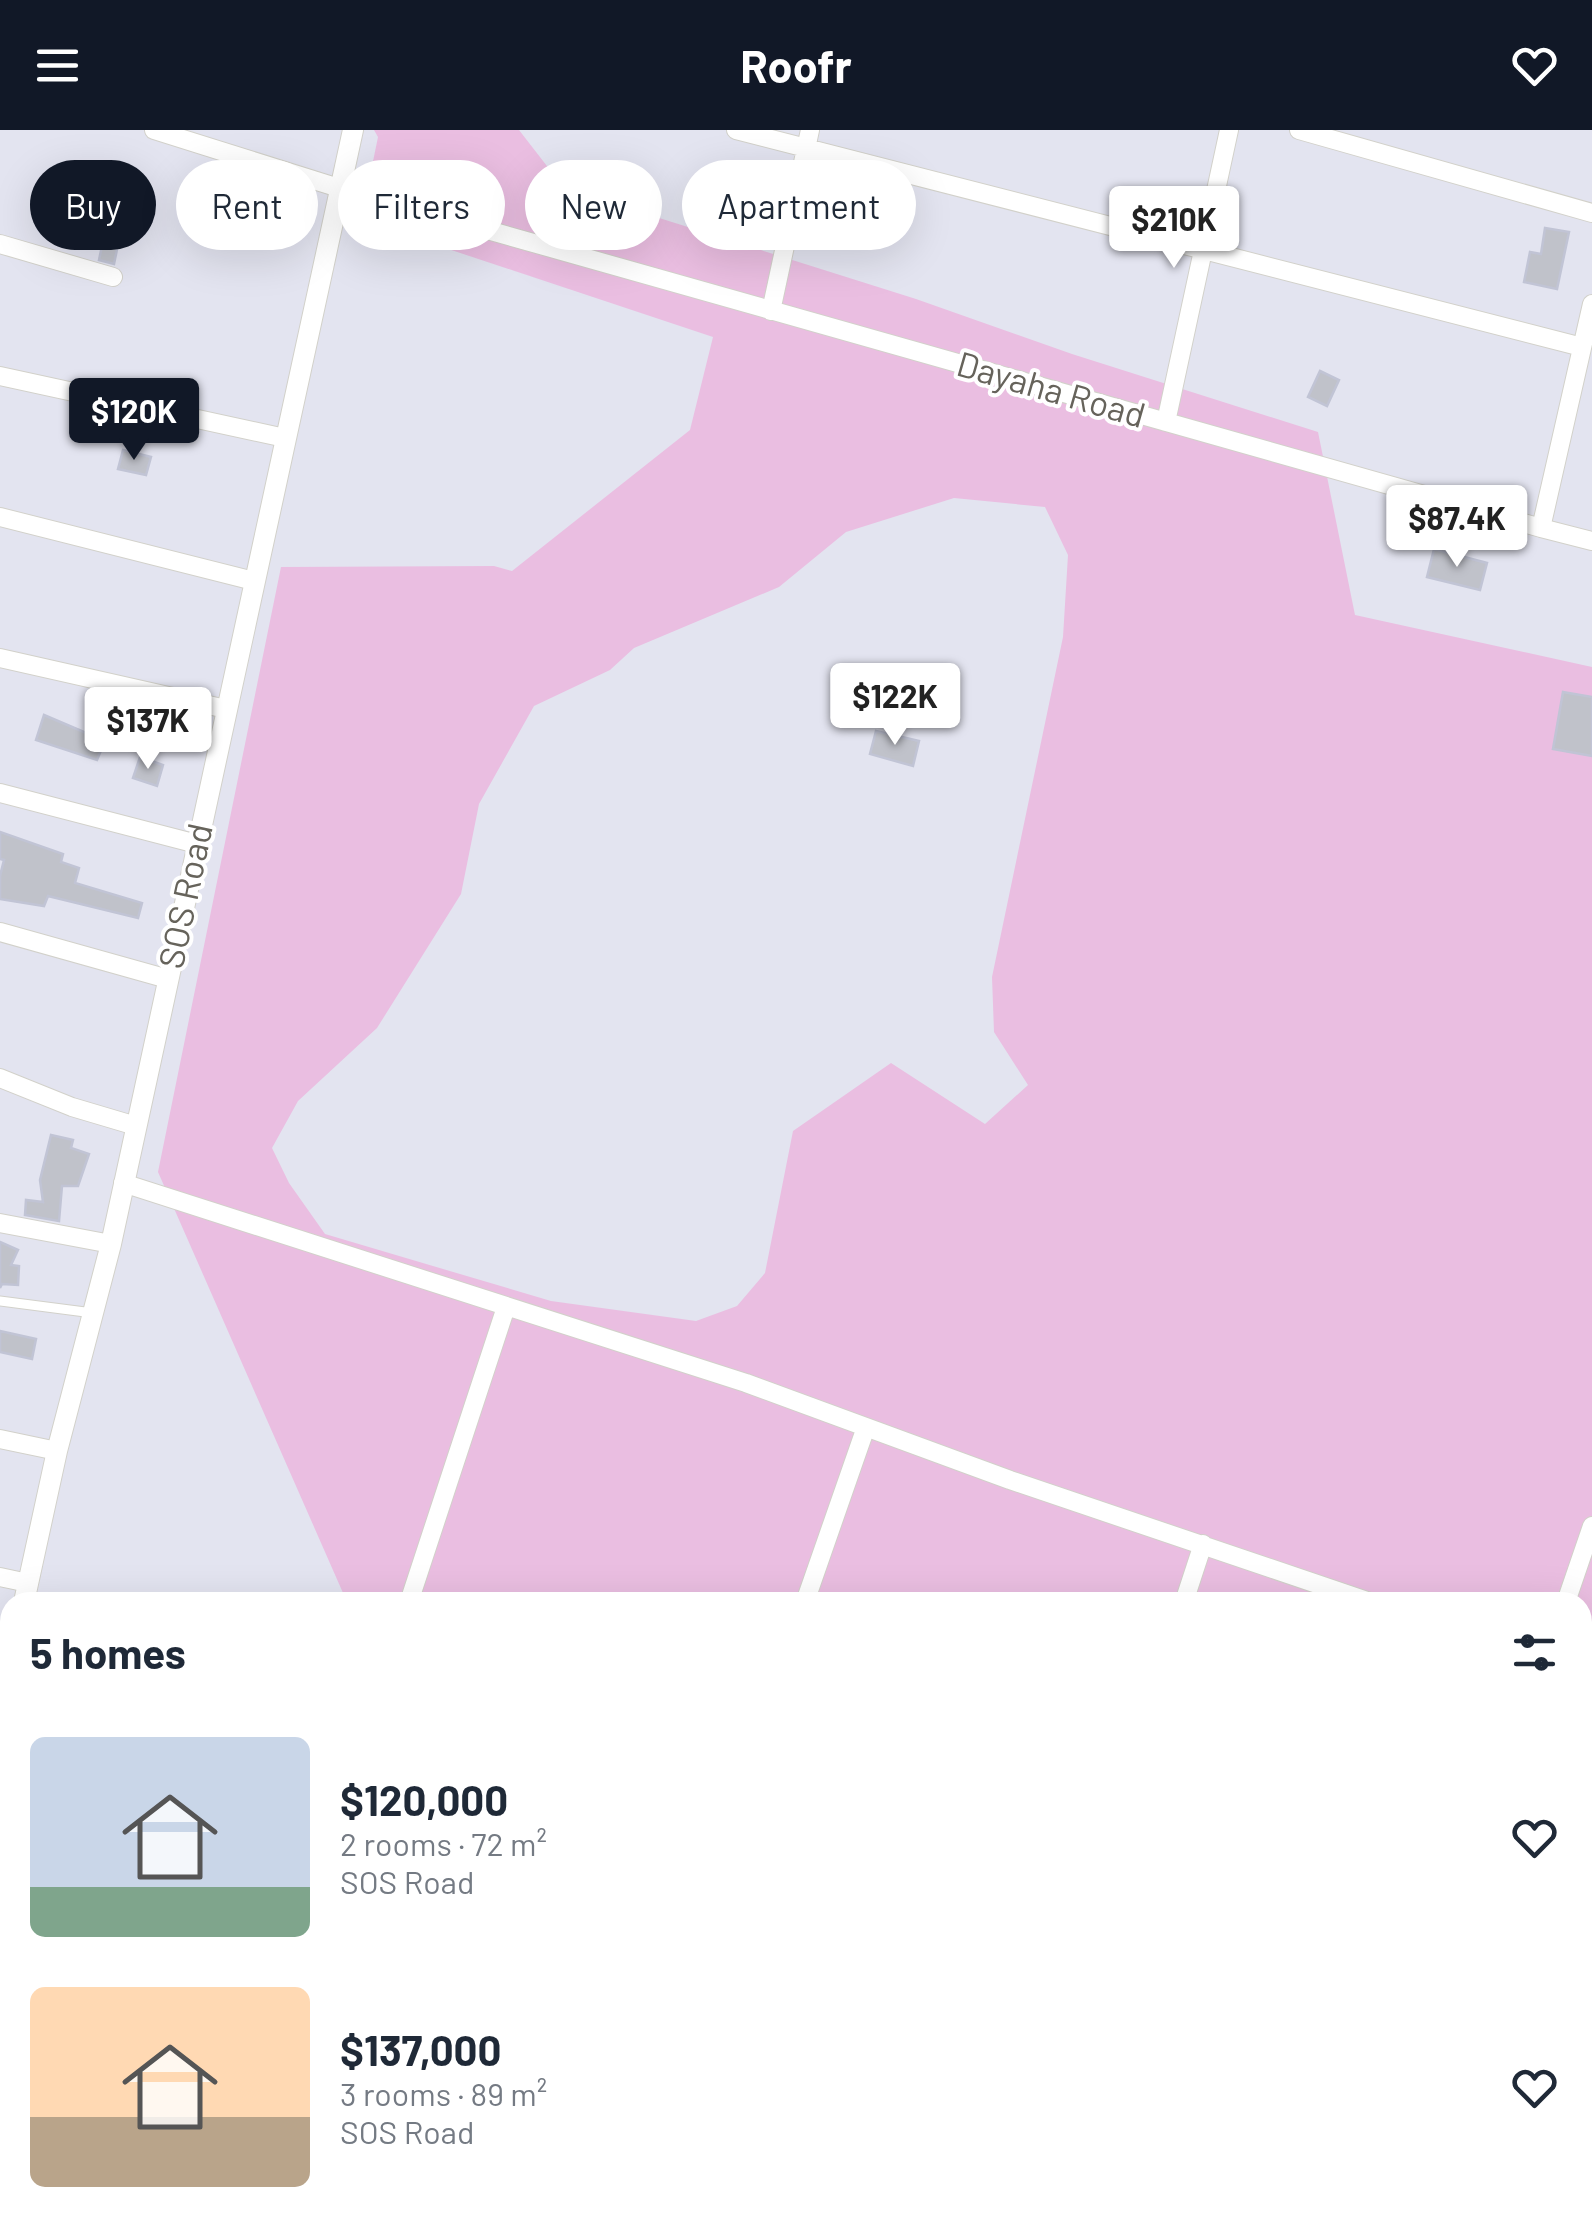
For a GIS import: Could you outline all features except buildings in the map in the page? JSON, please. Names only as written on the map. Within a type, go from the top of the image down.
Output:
[{"type":"street","name":"Dayaha Road","points":[[154,130],[338,187]]},
{"type":"street","name":"SOS Road","points":[[346,160],[353,130]]},
{"type":"street","points":[[736,130],[1582,347]]},
{"type":"street","points":[[771,310],[810,130]]},
{"type":"street","points":[[1166,422],[1229,130]]},
{"type":"street","points":[[1299,130],[1592,213]]},
{"type":"street","name":"SOS Road","points":[[26,1592],[124,1183],[338,197]]},
{"type":"street","name":"Dayaha Road","points":[[505,235],[1592,541]]},
{"type":"street","points":[[0,244],[112,277]]},
{"type":"street","points":[[1541,528],[1592,304]]},
{"type":"street","points":[[0,376],[285,438]]},
{"type":"street","points":[[0,518],[254,581]]},
{"type":"street","points":[[0,658],[226,709]]},
{"type":"street","points":[[0,794],[197,844]]},
{"type":"street","points":[[0,932],[168,979]]},
{"type":"street","points":[[0,1078],[72,1107],[136,1126]]},
{"type":"street","points":[[124,1183],[746,1383],[1010,1480],[1341,1592]]},
{"type":"street","points":[[0,1224],[110,1244]]},
{"type":"street","points":[[411,1592],[506,1307]]},
{"type":"street","points":[[808,1592],[866,1427]]},
{"type":"street","points":[[0,1439],[57,1451]]},
{"type":"street","points":[[1569,1592],[1592,1526]]},
{"type":"street","points":[[1187,1592],[1203,1544]]},
{"type":"street","points":[[0,1577],[26,1592]]},
{"type":"lane","points":[[0,1302],[92,1313]]},
{"type":"shaded area","points":[[374,130],[519,130],[542,160],[525,160],[525,250],[662,250],[662,219],[682,225],[682,250],[761,250],[1318,432],[1355,615],[1592,667],[1592,1592],[343,1592],[158,1172],[281,567],[494,566],[512,571],[690,430],[713,337],[451,250],[505,250],[505,160],[373,160],[378,137]],"holes":[[[954,498],[1045,507],[1068,555],[1063,637],[992,977],[994,1032],[1028,1085],[985,1124],[891,1063],[793,1131],[765,1273],[737,1306],[696,1321],[551,1301],[325,1234],[289,1183],[272,1148],[298,1101],[377,1028],[461,894],[479,804],[534,706],[610,670],[634,648],[779,587],[846,532]]]}]
